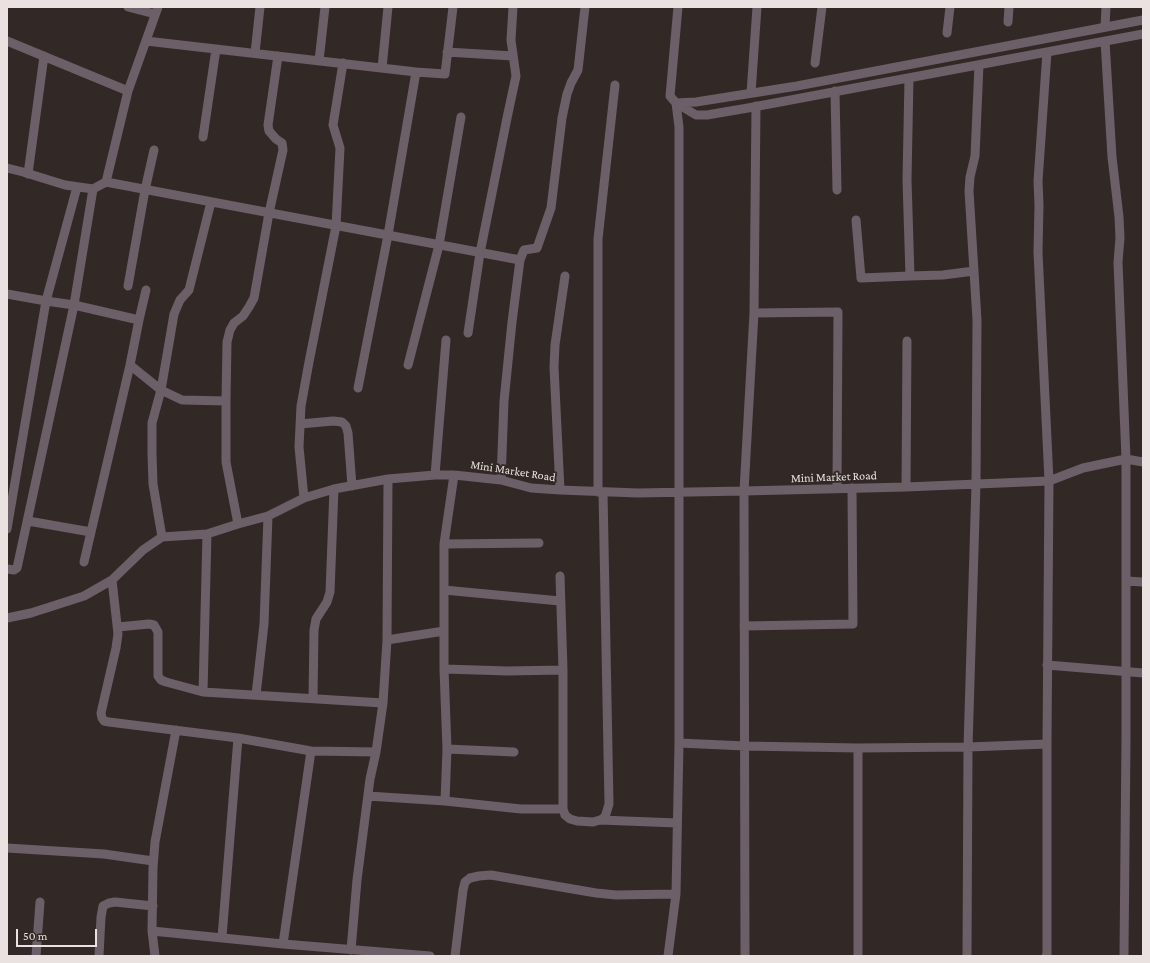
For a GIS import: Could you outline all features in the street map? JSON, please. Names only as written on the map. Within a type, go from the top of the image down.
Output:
[{"type":"street","points":[[106,182],[128,91],[156,10],[128,7]]},
{"type":"street","points":[[255,53],[260,7]]},
{"type":"street","points":[[319,60],[325,7]]},
{"type":"street","points":[[382,68],[388,7]]},
{"type":"street","points":[[146,41],[445,74],[452,7]]},
{"type":"street","points":[[468,332],[480,253],[506,118],[516,76],[511,40],[513,7]]},
{"type":"street","points":[[502,480],[504,401],[520,260],[524,250],[537,248],[551,208],[562,118],[567,94],[578,70],[585,7]]},
{"type":"street","points":[[678,7],[670,96],[676,104],[696,115],[707,115],[1143,34]]},
{"type":"street","points":[[751,93],[757,7]]},
{"type":"street","points":[[815,64],[822,7]]},
{"type":"street","points":[[947,33],[950,7]]},
{"type":"street","points":[[1008,22],[1009,7]]},
{"type":"street","points":[[1105,27],[1106,7]]},
{"type":"street","points":[[676,104],[805,84],[1143,20]]},
{"type":"street","points":[[7,41],[128,91]]},
{"type":"street","points":[[1105,41],[1112,157],[1119,218],[1120,238],[1118,262],[1126,459],[1124,956]]},
{"type":"street","points":[[203,137],[216,49]]},
{"type":"street","points":[[448,52],[513,56]]},
{"type":"street","points":[[1046,956],[1049,481],[1038,252],[1038,181],[1047,52]]},
{"type":"street","points":[[28,174],[44,56]]},
{"type":"street","points":[[238,524],[226,462],[227,342],[230,330],[234,323],[243,316],[254,298],[269,213],[283,150],[282,143],[269,131],[268,125],[278,56]]},
{"type":"street","points":[[304,498],[299,447],[301,406],[336,226],[340,148],[332,125],[343,63]]},
{"type":"street","points":[[967,956],[968,747],[976,484],[977,320],[969,191],[970,177],[975,156],[978,65]]},
{"type":"street","points":[[358,388],[388,235],[416,72]]},
{"type":"street","points":[[909,78],[907,180],[910,276]]},
{"type":"street","points":[[600,820],[604,818],[609,804],[601,492],[598,239],[615,86]]},
{"type":"street","points":[[835,91],[837,190]]},
{"type":"street","points":[[668,956],[676,894],[678,743],[679,127],[676,104]]},
{"type":"street","points":[[745,956],[744,491],[754,313],[756,106]]},
{"type":"street","points":[[408,365],[439,245],[461,118]]},
{"type":"street","points":[[128,286],[145,190],[154,150]]},
{"type":"street","points":[[7,168],[65,186],[93,189],[106,182],[520,260]]},
{"type":"street","points":[[7,529],[46,301],[77,187]]},
{"type":"street","points":[[7,568],[14,570],[18,568],[74,305],[93,189]]},
{"type":"street","points":[[7,618],[31,613],[84,596],[112,580],[143,550],[162,537],[153,484],[152,423],[161,390],[174,314],[180,300],[189,290],[211,202]]},
{"type":"street","points":[[856,220],[861,278],[974,271]]},
{"type":"street","points":[[560,490],[554,367],[555,345],[565,276]]},
{"type":"street","points":[[84,562],[146,290]]},
{"type":"street","points":[[7,294],[74,305],[139,320]]},
{"type":"street","points":[[754,313],[838,312],[837,488]]},
{"type":"street","points":[[435,475],[446,340]]},
{"type":"street","points":[[906,487],[907,341]]},
{"type":"street","points":[[130,365],[161,390],[182,400],[226,402]]},
{"type":"street","points":[[300,424],[333,421],[342,422],[346,426],[348,433],[352,486]]},
{"type":"street","points":[[1126,459],[1143,462]]},
{"type":"street","name":"Mini Market Road","points":[[162,537],[207,534],[268,516],[304,498],[334,489],[388,479],[435,475],[454,475],[502,480],[531,488],[560,490],[638,493],[744,491],[906,487],[1049,481],[1083,468],[1126,459]]},
{"type":"street","points":[[445,801],[447,749],[444,669],[444,544],[454,475]]},
{"type":"street","points":[[351,950],[357,880],[370,779],[376,752],[383,703],[387,640],[388,479]]},
{"type":"street","points":[[744,626],[853,624],[852,488]]},
{"type":"street","points":[[313,698],[314,630],[316,619],[327,602],[330,592],[334,489]]},
{"type":"street","points":[[256,695],[264,624],[268,516]]},
{"type":"street","points":[[28,521],[91,532]]},
{"type":"street","points":[[203,692],[207,534]]},
{"type":"street","points":[[444,544],[539,543]]},
{"type":"street","points":[[560,576],[563,809],[570,819],[577,821],[593,822],[600,820],[677,823]]},
{"type":"street","points":[[112,580],[118,634],[101,713],[104,721],[238,738],[311,751],[376,752]]},
{"type":"street","points":[[1126,581],[1143,582]]},
{"type":"street","points":[[444,590],[560,601]]},
{"type":"street","points":[[118,626],[154,625],[158,632],[158,676],[161,680],[166,682],[203,692],[383,703]]},
{"type":"street","points":[[387,640],[444,631]]},
{"type":"street","points":[[1047,665],[1143,673]]},
{"type":"street","points":[[444,669],[508,671],[562,670]]},
{"type":"street","points":[[155,956],[152,930],[153,861],[155,842],[176,730]]},
{"type":"street","points":[[222,937],[238,738]]},
{"type":"street","points":[[678,743],[858,748],[968,747],[1047,744]]},
{"type":"street","points":[[858,748],[858,956]]},
{"type":"street","points":[[447,749],[514,752]]},
{"type":"street","points":[[283,944],[311,751]]},
{"type":"street","points":[[368,796],[445,801],[521,809],[563,809]]},
{"type":"street","points":[[7,848],[104,854],[153,861]]},
{"type":"street","points":[[455,956],[463,890],[465,882],[470,878],[491,875],[616,895],[676,894]]},
{"type":"street","points":[[36,956],[40,902]]},
{"type":"street","points":[[99,956],[103,906],[115,902],[152,906]]},
{"type":"street","points":[[152,930],[283,944],[430,956]]}]
